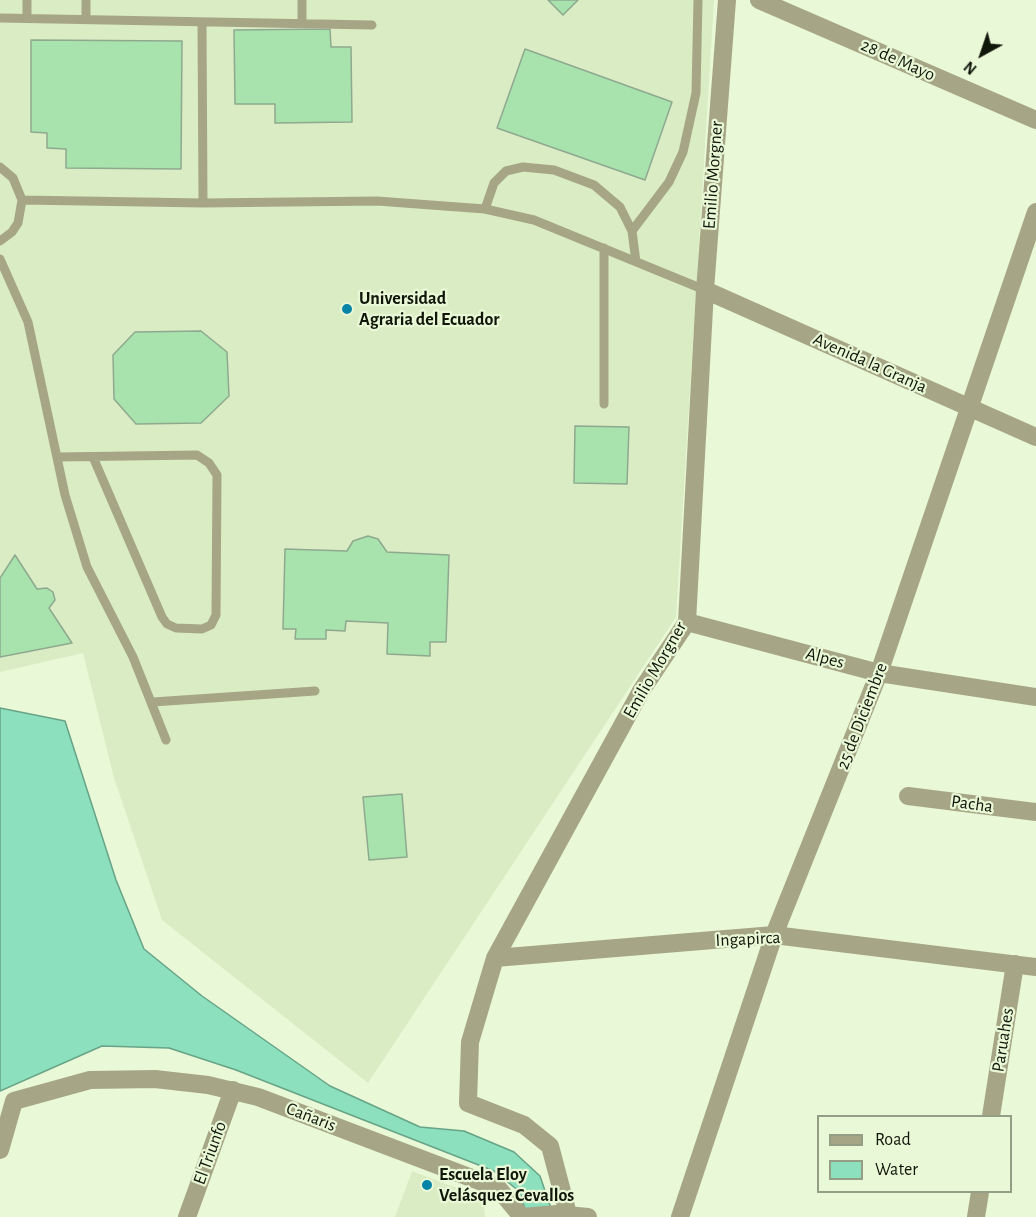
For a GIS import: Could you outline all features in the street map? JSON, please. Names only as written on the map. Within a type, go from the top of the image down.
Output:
[{"type":"street","name":"Emilio Morgner","points":[[563,1214],[550,1146],[524,1125],[468,1103],[470,1042],[495,958],[641,691],[687,622],[705,291],[727,0]]},
{"type":"street","name":"28 de Mayo","points":[[759,0],[1036,120]]},
{"type":"street","name":"25 de Diciembre","points":[[680,1217],[774,935],[879,673],[1036,212]]},
{"type":"street","name":"Avenida la Granja","points":[[705,291],[1036,436]]},
{"type":"street","name":"Alpes","points":[[687,622],[879,673],[1036,697]]},
{"type":"street","name":"Pacha","points":[[908,796],[1036,812]]},
{"type":"street","name":"Ingapirca","points":[[495,958],[774,935],[1036,967]]},
{"type":"street","name":"Paruahes","points":[[992,1115],[1016,964]]},
{"type":"street","name":"Cañaris","points":[[0,1150],[14,1101],[90,1080],[155,1079],[233,1090],[498,1188],[522,1217],[563,1214],[588,1217]]},
{"type":"street","name":"El Triunfo","points":[[187,1217],[233,1090]]},
{"type":"street","points":[[976,1217],[980,1193]]},
{"type":"lane","points":[[27,0],[27,17]]},
{"type":"lane","points":[[86,0],[86,19]]},
{"type":"lane","points":[[302,0],[302,23]]},
{"type":"lane","points":[[632,231],[669,182],[683,152],[696,93],[698,0]]},
{"type":"lane","points":[[0,18],[372,24]]},
{"type":"lane","points":[[202,22],[203,203]]},
{"type":"lane","points":[[0,167],[13,178],[22,200],[18,222],[12,232],[0,242]]},
{"type":"lane","points":[[485,209],[494,183],[506,171],[523,167],[554,170],[594,185],[620,207],[632,231],[636,262]]},
{"type":"lane","points":[[22,200],[203,203],[377,201],[485,209],[534,220],[705,291]]},
{"type":"lane","points":[[603,404],[604,248]]},
{"type":"lane","points":[[0,259],[28,322],[65,495],[87,567],[153,702],[166,740]]},
{"type":"lane","points":[[57,457],[197,455],[209,463],[217,475],[216,615],[211,625],[202,629],[176,628],[167,624],[162,617],[93,457]]},
{"type":"lane","points":[[153,702],[315,691]]},
{"type":"shaded area","name":"Universidad Agraria del Ecuador","points":[[0,0],[714,0],[676,617],[368,1083],[162,920],[114,778],[83,653],[0,672]]},
{"type":"shaded area","name":"Escuela Eloy Velásquez Cevallos","points":[[412,1171],[483,1198],[485,1217],[395,1217]]},
{"type":"water","points":[[0,708],[65,721],[116,880],[144,949],[202,996],[330,1086],[420,1127],[464,1131],[514,1152],[540,1176],[554,1217],[527,1217],[520,1192],[494,1171],[236,1070],[169,1048],[102,1046],[0,1091]]},
{"type":"building","points":[[548,0],[578,0],[563,15]]},
{"type":"building","points":[[330,29],[331,47],[351,47],[352,122],[275,123],[275,104],[235,104],[234,30]]},
{"type":"building","points":[[31,40],[182,41],[181,169],[66,168],[66,149],[47,148],[47,133],[31,132]]},
{"type":"building","points":[[525,49],[672,102],[645,180],[497,128]]},
{"type":"building","points":[[201,331],[227,352],[229,396],[201,423],[136,424],[114,399],[113,355],[135,332]]},
{"type":"building","points":[[575,426],[629,427],[627,484],[574,483]]},
{"type":"building","points":[[368,536],[378,539],[387,552],[449,555],[446,642],[430,642],[430,656],[387,654],[388,623],[346,621],[345,631],[326,630],[326,639],[295,639],[296,629],[283,629],[285,549],[347,551],[353,541]]},
{"type":"building","points":[[15,555],[37,589],[47,588],[53,592],[55,600],[49,608],[72,643],[0,657],[0,578]]},
{"type":"building","points":[[402,794],[407,857],[369,860],[363,797]]},
{"type":"place","name":"Universidad Agraria del Ecuador","points":[[347,309]]},
{"type":"place","name":"Escuela Eloy Velásquez Cevallos","points":[[427,1185]]}]
